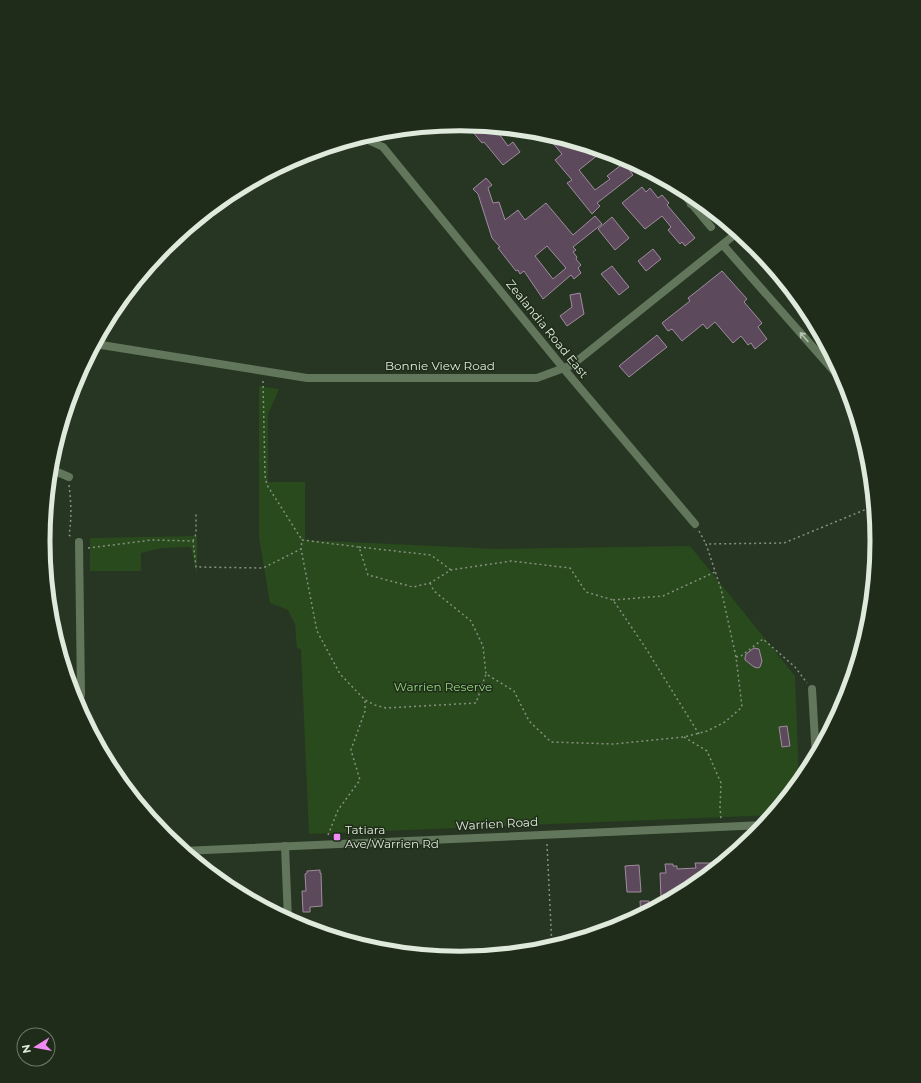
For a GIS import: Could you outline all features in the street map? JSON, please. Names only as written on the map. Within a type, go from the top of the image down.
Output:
[{"type":"street","name":"Zealandia Road East","points":[[371,141],[383,147],[564,369],[695,524]]},
{"type":"street","points":[[687,199],[711,227]]},
{"type":"street","points":[[691,204],[695,205]]},
{"type":"street","name":"Bonnie View Road","points":[[100,345],[307,378],[537,378],[572,365],[734,235]]},
{"type":"street","points":[[723,244],[834,371]]},
{"type":"street","points":[[56,472],[69,477]]},
{"type":"street","points":[[79,542],[80,696]]},
{"type":"street","points":[[812,689],[815,748]]},
{"type":"street","name":"Warrien Road","points":[[191,851],[757,825]]},
{"type":"street","points":[[285,846],[288,914]]},
{"type":"path","points":[[263,371],[265,476],[267,485],[302,540],[301,549],[317,630],[340,674],[365,700],[386,708],[476,703],[486,674],[483,646],[471,621],[434,591],[430,583]]},
{"type":"path","points":[[69,477],[72,508],[68,535],[79,542]]},
{"type":"path","points":[[706,544],[784,543],[869,508]]},
{"type":"path","points":[[196,513],[196,534],[193,541],[196,567],[263,568],[301,549]]},
{"type":"path","points":[[486,674],[514,691],[529,721],[551,742],[613,744],[684,737],[707,732],[725,722],[742,707],[736,657],[721,589],[706,544],[695,524]]},
{"type":"path","points":[[79,559],[89,558],[88,547],[152,540],[193,541]]},
{"type":"path","points":[[302,540],[431,555],[451,570]]},
{"type":"path","points":[[359,547],[368,575],[413,588],[430,583],[451,570],[512,561],[570,568],[586,592],[613,600],[663,596],[715,572]]},
{"type":"path","points":[[613,600],[645,647],[699,734]]},
{"type":"path","points":[[736,657],[741,656],[763,640],[795,667],[812,689]]},
{"type":"path","points":[[324,845],[338,810],[360,780],[351,750],[365,711],[365,700]]},
{"type":"path","points":[[684,737],[708,751],[721,783],[720,807],[722,827]]},
{"type":"path","points":[[547,834],[552,942]]},
{"type":"green space","name":"Warrien Reserve","points":[[259,386],[279,389],[268,414],[268,482],[305,482],[305,540],[498,549],[690,546],[795,676],[799,774],[766,815],[309,834],[301,649],[297,648],[295,624],[288,610],[270,603],[259,537]]},
{"type":"green space","points":[[197,536],[197,574],[191,547],[161,548],[141,553],[141,571],[90,571],[90,538]]},
{"type":"building","points":[[472,131],[499,133],[508,146],[513,142],[520,152],[503,165],[484,142],[482,143]]},
{"type":"building","points":[[552,142],[567,145],[598,155],[579,170],[595,190],[610,179],[607,176],[622,164],[630,168],[629,169],[633,175],[597,203],[600,206],[592,214],[567,183],[572,180],[555,160],[562,154]]},
{"type":"building","points":[[486,178],[492,185],[488,188],[493,203],[499,202],[505,220],[518,210],[525,220],[546,203],[573,235],[595,216],[602,224],[573,247],[576,250],[573,252],[577,257],[576,259],[581,265],[578,268],[581,273],[574,279],[571,275],[543,299],[524,271],[520,274],[518,270],[516,271],[498,248],[500,247],[492,238],[478,194],[473,189]],"holes":[[[547,246],[566,268],[553,279],[535,256]]]},
{"type":"building","points":[[642,187],[646,192],[650,188],[658,198],[662,195],[669,203],[667,205],[695,238],[685,246],[682,242],[680,244],[668,230],[671,227],[662,216],[645,229],[622,203]]},
{"type":"building","points":[[612,217],[629,238],[615,250],[598,229]]},
{"type":"building","points":[[653,249],[661,259],[646,271],[638,261]]},
{"type":"building","points":[[612,266],[629,287],[619,295],[601,274]]},
{"type":"building","points":[[722,271],[747,299],[744,302],[762,323],[758,327],[767,339],[755,349],[751,343],[748,345],[741,336],[733,343],[715,322],[707,329],[703,324],[682,341],[672,329],[668,331],[662,323],[690,301],[688,298]]},
{"type":"building","points":[[580,293],[584,314],[567,326],[560,316],[572,307],[570,295]]},
{"type":"building","points":[[657,335],[667,347],[629,377],[619,366]]},
{"type":"building","points":[[754,648],[759,649],[762,661],[760,667],[758,668],[754,667],[745,660],[746,654]]},
{"type":"building","points":[[787,726],[790,746],[782,747],[779,727]]},
{"type":"building","points":[[695,863],[715,863],[689,883],[665,898],[661,898],[660,873],[666,873],[665,864],[673,864],[673,866],[677,866],[677,869],[696,868]]},
{"type":"building","points":[[639,865],[641,892],[627,892],[625,866]]},
{"type":"building","points":[[320,870],[322,906],[310,907],[310,912],[303,912],[302,891],[306,891],[305,874],[307,871]]},
{"type":"building","points":[[640,901],[649,901],[649,906],[641,911]]},
{"type":"place","name":"Tatiara Ave/Warrien Rd","points":[[337,837]]}]
